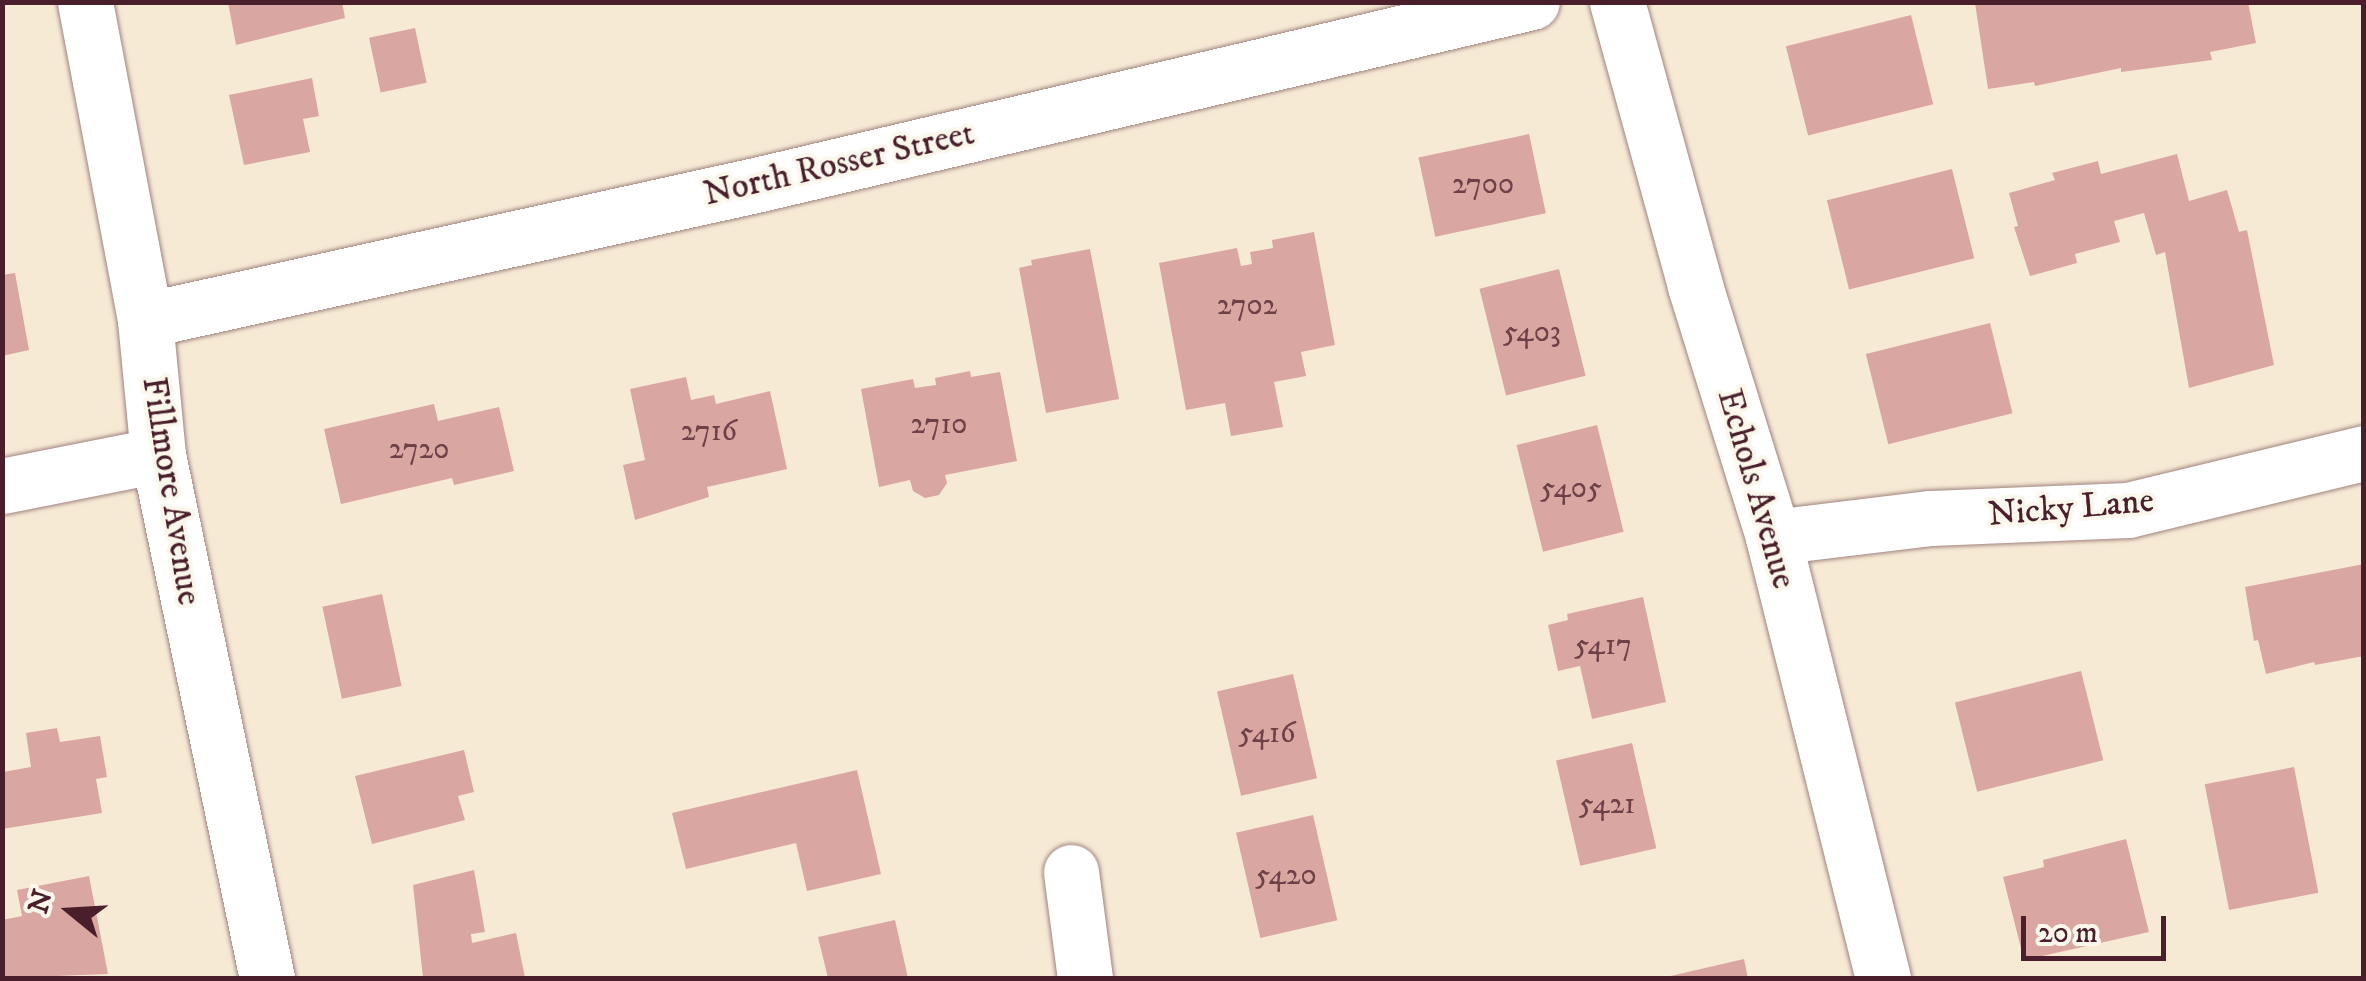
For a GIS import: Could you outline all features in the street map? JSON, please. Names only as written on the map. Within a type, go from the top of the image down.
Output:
[{"type":"street","name":"Fillmore Avenue","points":[[85,2],[145,320],[158,455],[267,978]]},
{"type":"street","name":"North Rosser Street","points":[[145,320],[724,192],[1532,2]]},
{"type":"street","name":"Echols Avenue","points":[[1617,2],[1696,286],[1773,537],[1884,978]]},
{"type":"street","name":"Nicky Lane","points":[[1773,537],[1931,518],[2128,510],[2364,453]]},
{"type":"street","points":[[2,486],[158,455]]},
{"type":"street","points":[[1071,872],[1085,978]]},
{"type":"building","points":[[228,2],[342,2],[345,18],[236,45]]},
{"type":"building","points":[[2248,2],[2256,43],[2210,52],[2212,60],[2121,72],[2121,68],[2035,86],[2034,82],[1988,89],[1975,3]]},
{"type":"building","points":[[1911,15],[1933,104],[1808,135],[1786,46]]},
{"type":"building","points":[[415,28],[427,83],[381,93],[369,38]]},
{"type":"building","points":[[312,78],[319,116],[303,119],[310,152],[244,165],[229,95]]},
{"type":"building","points":[[1529,134],[1546,213],[1435,237],[1418,157]]},
{"type":"building","points":[[2177,154],[2189,201],[2227,190],[2239,232],[2247,230],[2274,365],[2189,388],[2165,252],[2156,255],[2144,213],[2114,221],[2120,242],[2075,254],[2077,263],[2030,276],[2014,227],[2018,226],[2009,193],[2055,180],[2052,173],[2098,161],[2101,174]]},
{"type":"building","points":[[1952,169],[1974,258],[1849,289],[1827,200]]},
{"type":"building","points":[[1314,232],[1335,345],[1301,352],[1306,376],[1274,382],[1283,427],[1231,436],[1225,403],[1186,410],[1159,263],[1237,248],[1241,266],[1252,264],[1250,252],[1273,248],[1272,240]]},
{"type":"building","points":[[1090,249],[1119,399],[1046,413],[1019,268],[1032,265],[1031,260]]},
{"type":"building","points":[[1559,269],[1586,376],[1506,396],[1479,289]]},
{"type":"building","points":[[15,273],[29,350],[2,356],[2,275]]},
{"type":"building","points":[[1990,323],[2012,413],[1888,444],[1866,354]]},
{"type":"building","points":[[970,371],[971,377],[1000,372],[1017,461],[945,475],[947,483],[939,495],[925,498],[913,491],[910,480],[879,487],[861,389],[913,379],[915,388],[936,385],[935,378]]},
{"type":"building","points":[[686,377],[691,400],[714,395],[716,404],[770,391],[787,469],[707,487],[709,497],[635,520],[623,465],[645,460],[630,389]]},
{"type":"building","points":[[434,404],[438,421],[499,407],[514,471],[454,485],[452,478],[341,504],[324,429]]},
{"type":"building","points":[[1597,425],[1624,532],[1543,552],[1516,445]]},
{"type":"building","points":[[2364,564],[2364,656],[2315,665],[2314,662],[2266,674],[2258,640],[2254,641],[2245,587]]},
{"type":"building","points":[[382,594],[402,686],[342,699],[322,607]]},
{"type":"building","points":[[1643,597],[1666,702],[1592,719],[1580,666],[1558,671],[1548,625],[1568,620],[1567,614]]},
{"type":"building","points":[[2081,671],[2103,760],[1977,792],[1955,702]]},
{"type":"building","points":[[1293,674],[1317,778],[1241,796],[1217,692]]},
{"type":"building","points":[[57,728],[60,742],[100,736],[107,777],[96,779],[102,813],[2,829],[3,772],[31,767],[26,733]]},
{"type":"building","points":[[1632,743],[1656,848],[1580,866],[1556,761]]},
{"type":"building","points":[[464,750],[474,792],[458,796],[465,820],[372,844],[355,776]]},
{"type":"building","points":[[2294,767],[2318,893],[2229,910],[2205,784]]},
{"type":"building","points":[[857,770],[881,874],[807,891],[796,843],[686,869],[672,813]]},
{"type":"building","points":[[1313,815],[1337,920],[1260,938],[1236,833]]},
{"type":"building","points":[[2126,839],[2149,932],[2024,960],[2003,877],[2044,867],[2043,860]]},
{"type":"building","points":[[474,870],[485,932],[471,934],[472,943],[516,933],[525,978],[423,978],[413,885]]},
{"type":"building","points":[[89,876],[108,974],[5,978],[2,920],[22,916],[17,890]]},
{"type":"building","points":[[895,920],[908,978],[828,978],[818,937]]},
{"type":"building","points":[[1744,959],[1748,978],[1666,978],[1666,977]]}]
